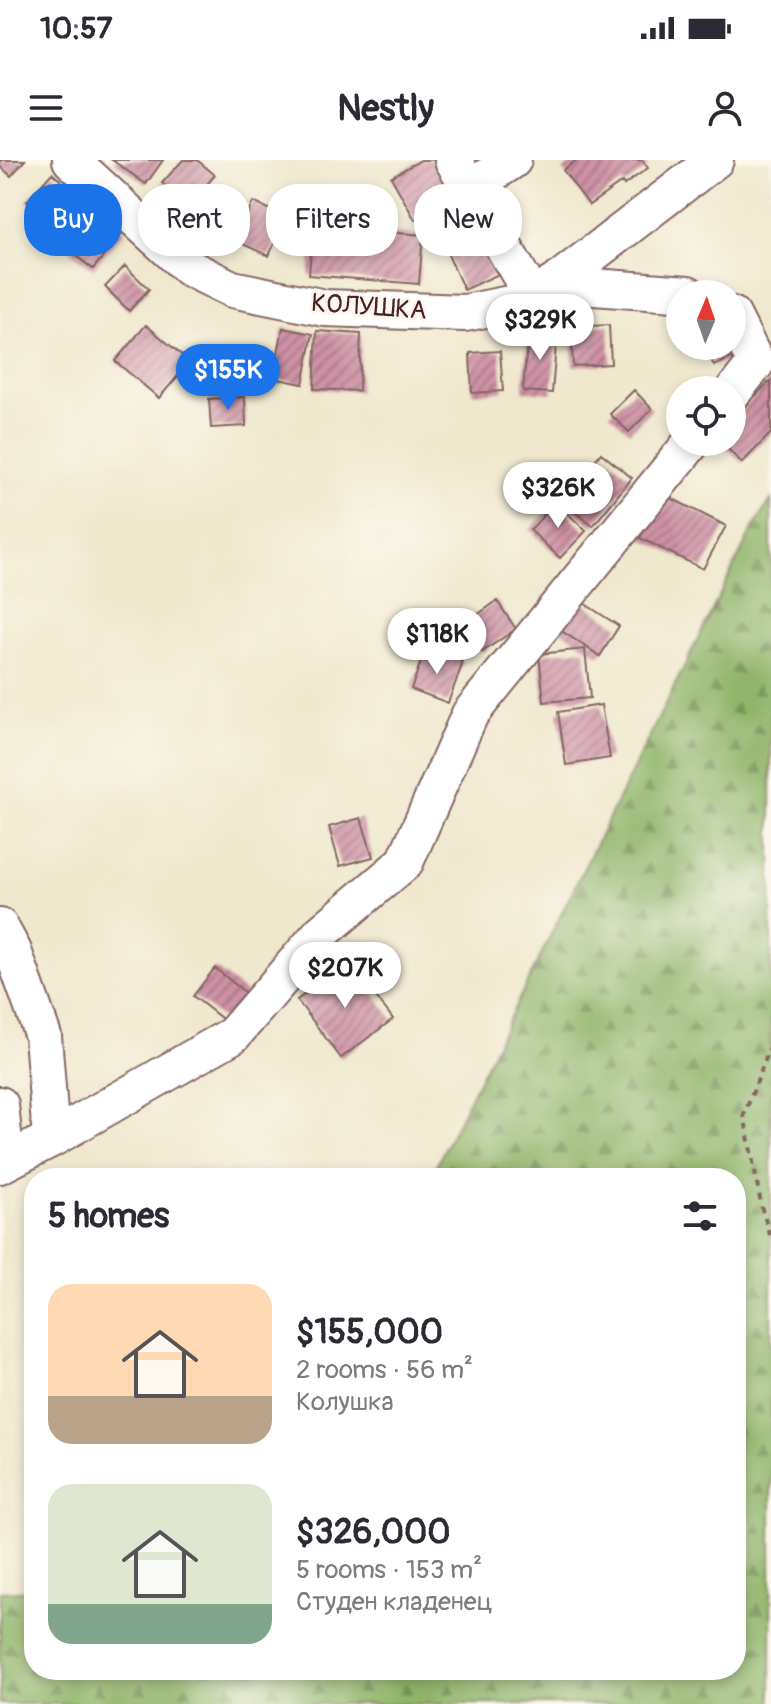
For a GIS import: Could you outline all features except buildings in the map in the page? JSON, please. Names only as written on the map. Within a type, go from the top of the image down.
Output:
[{"type":"street","name":"КОЛУШКА","points":[[71,160],[189,268],[232,289],[325,308],[465,313],[543,292],[715,160]]},
{"type":"street","points":[[513,160],[461,174],[543,292],[666,294]]},
{"type":"street","points":[[746,343],[756,363],[746,376]]},
{"type":"street","points":[[0,1105],[3,1164],[233,1035],[321,933],[405,862],[470,714],[681,456]]},
{"type":"street","points":[[0,927],[13,951],[43,1036],[51,1139]]},
{"type":"path","points":[[771,1045],[744,1115],[762,1209],[771,1238]]},
{"type":"green space","points":[[771,500],[771,1704],[0,1704],[0,1592],[24,1591],[24,1680],[746,1680],[746,1168],[435,1168],[754,526]]}]
